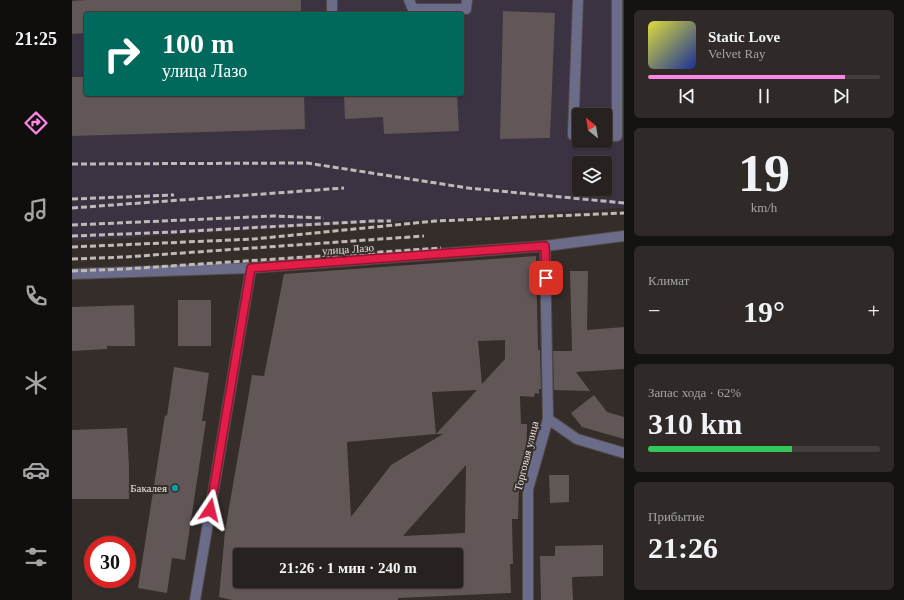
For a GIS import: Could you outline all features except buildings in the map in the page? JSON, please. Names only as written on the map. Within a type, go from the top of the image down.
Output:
[{"type":"street","points":[[332,0],[332,12]]},
{"type":"street","points":[[409,0],[413,9],[466,9],[466,0]]},
{"type":"street","points":[[574,108],[578,0]]},
{"type":"street","points":[[612,136],[617,136],[617,0]]},
{"type":"street","name":"улица Лазо","points":[[72,274],[251,268],[545,246],[624,236]]},
{"type":"street","name":"Торговая улица","points":[[528,600],[528,489],[548,419],[545,246]]},
{"type":"street","points":[[195,600],[251,268]]},
{"type":"street","points":[[548,419],[577,440],[624,453]]},
{"type":"shaded area","points":[[72,0],[624,0],[624,208],[72,241]]},
{"type":"railway","points":[[72,164],[307,163],[468,188],[624,203]]},
{"type":"railway","points":[[72,208],[344,188]]},
{"type":"railway","points":[[72,199],[174,195]]},
{"type":"railway","points":[[72,247],[254,239],[435,221],[624,213]]},
{"type":"railway","points":[[72,225],[274,216],[324,218]]},
{"type":"railway","points":[[72,236],[391,221]]},
{"type":"railway","points":[[72,259],[125,257],[424,236]]},
{"type":"railway","points":[[72,271],[125,269],[441,248]]},
{"type":"place","name":"Бакалея","points":[[175,488]]},
{"type":"route","points":[[210,510],[251,268],[545,246],[546,278]]}]
